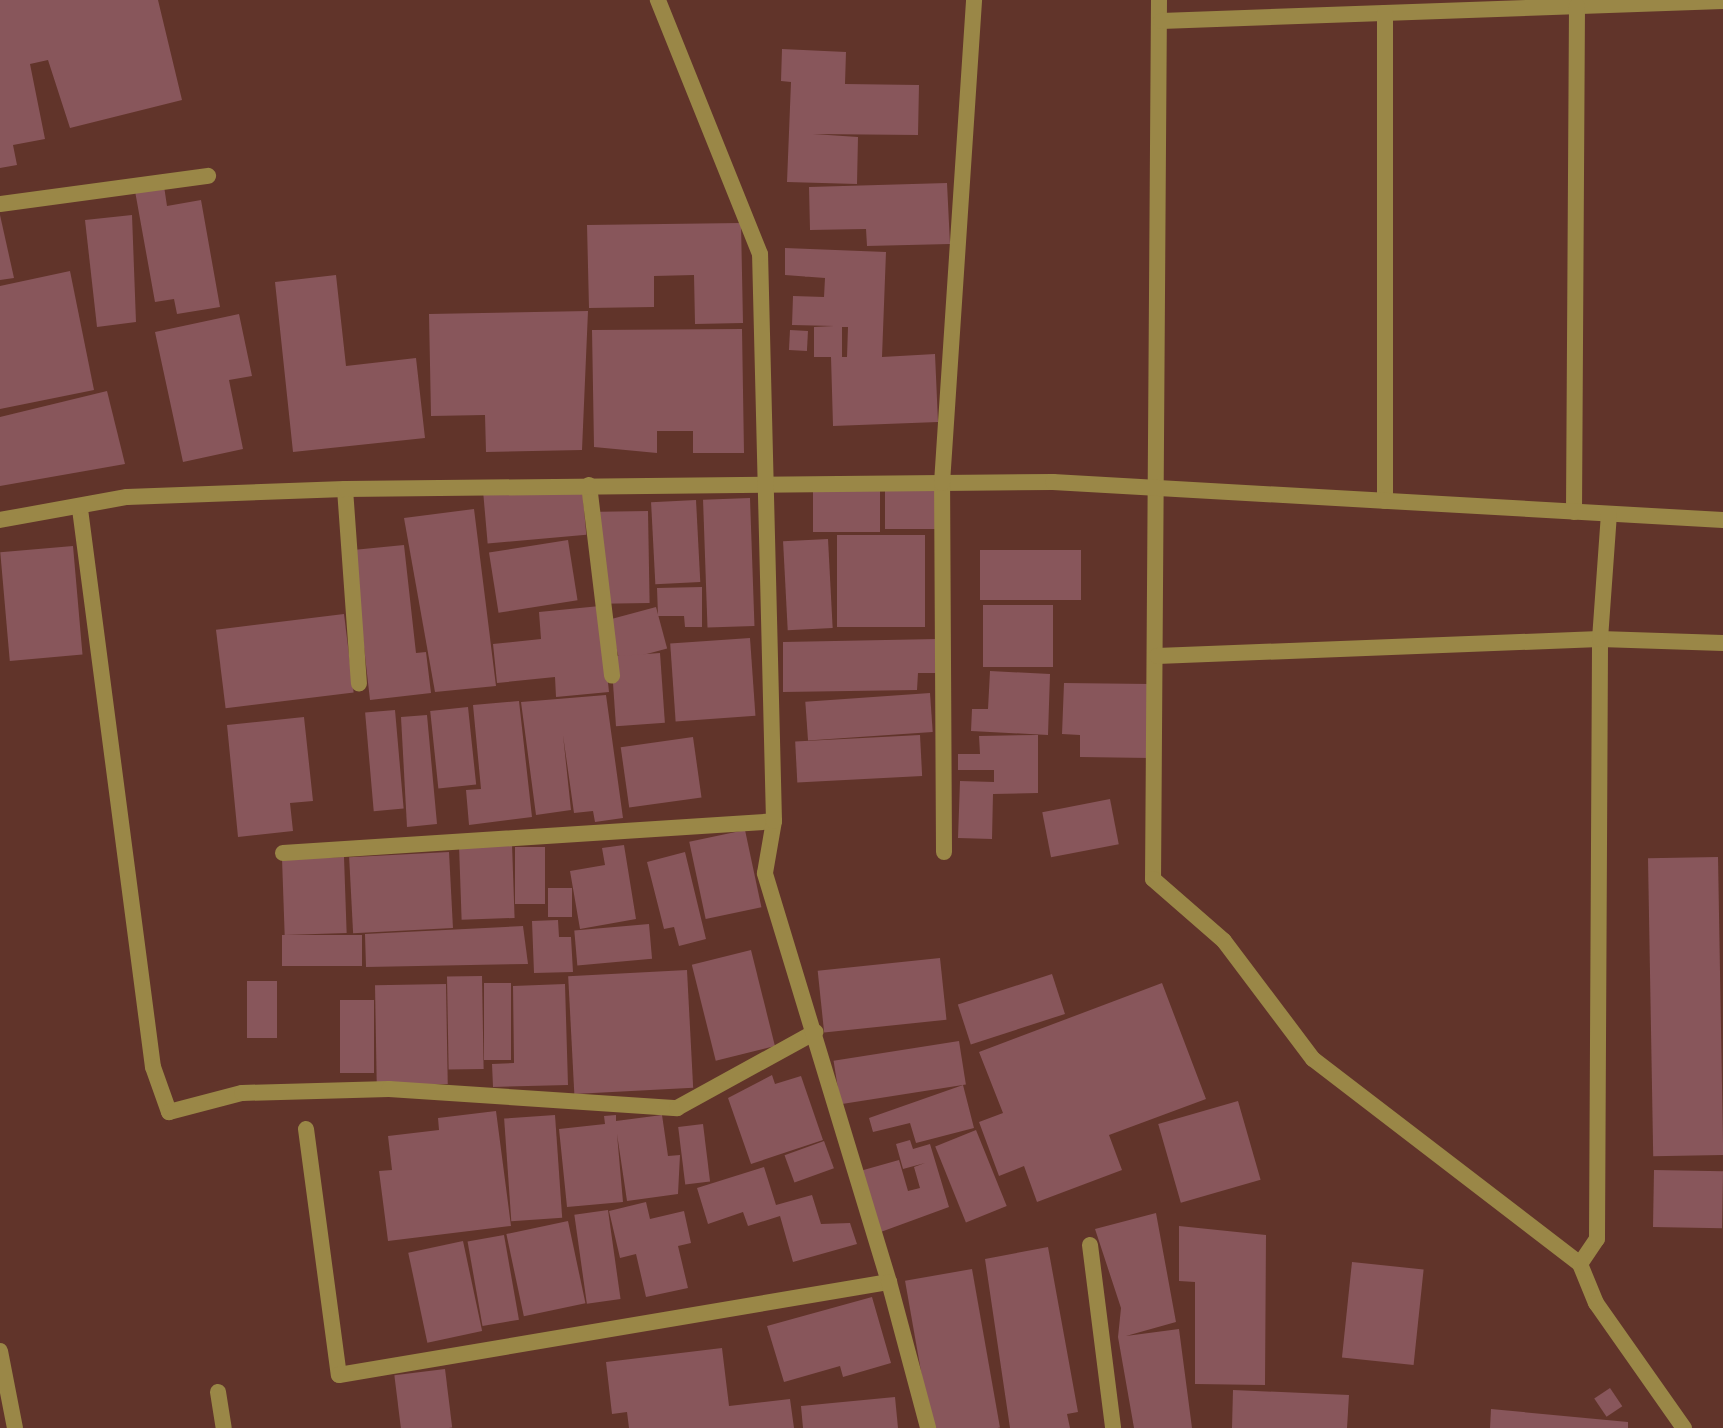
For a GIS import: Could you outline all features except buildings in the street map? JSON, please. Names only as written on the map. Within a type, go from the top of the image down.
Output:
[{"type":"street","points":[[658,0],[760,254],[762,484],[774,821],[765,873],[889,1282],[928,1428]]},
{"type":"street","points":[[944,852],[942,483],[974,0]]},
{"type":"street","points":[[1159,0],[1161,488],[1153,879],[1224,941],[1313,1059],[1580,1264],[1596,1303],[1684,1428]]},
{"type":"street","points":[[1161,21],[1723,1]]},
{"type":"street","points":[[1574,512],[1577,6]]},
{"type":"street","points":[[1385,13],[1385,501]]},
{"type":"street","points":[[0,204],[208,176]]},
{"type":"street","points":[[0,520],[80,509],[127,497],[345,489],[942,483],[1161,488],[1723,520]]},
{"type":"street","points":[[589,485],[612,676]]},
{"type":"street","points":[[345,489],[359,683]]},
{"type":"street","points":[[80,509],[153,1067],[169,1112],[242,1093],[389,1089],[677,1108],[815,1032]]},
{"type":"street","points":[[1580,1264],[1597,1239],[1600,639],[1609,514]]},
{"type":"street","points":[[1157,656],[1600,639],[1723,643]]},
{"type":"street","points":[[283,853],[774,821]]},
{"type":"street","points":[[306,1129],[339,1375],[889,1282]]},
{"type":"street","points":[[1090,1245],[1113,1428]]},
{"type":"street","points":[[0,1351],[15,1428]]},
{"type":"street","points":[[218,1392],[224,1428]]}]
